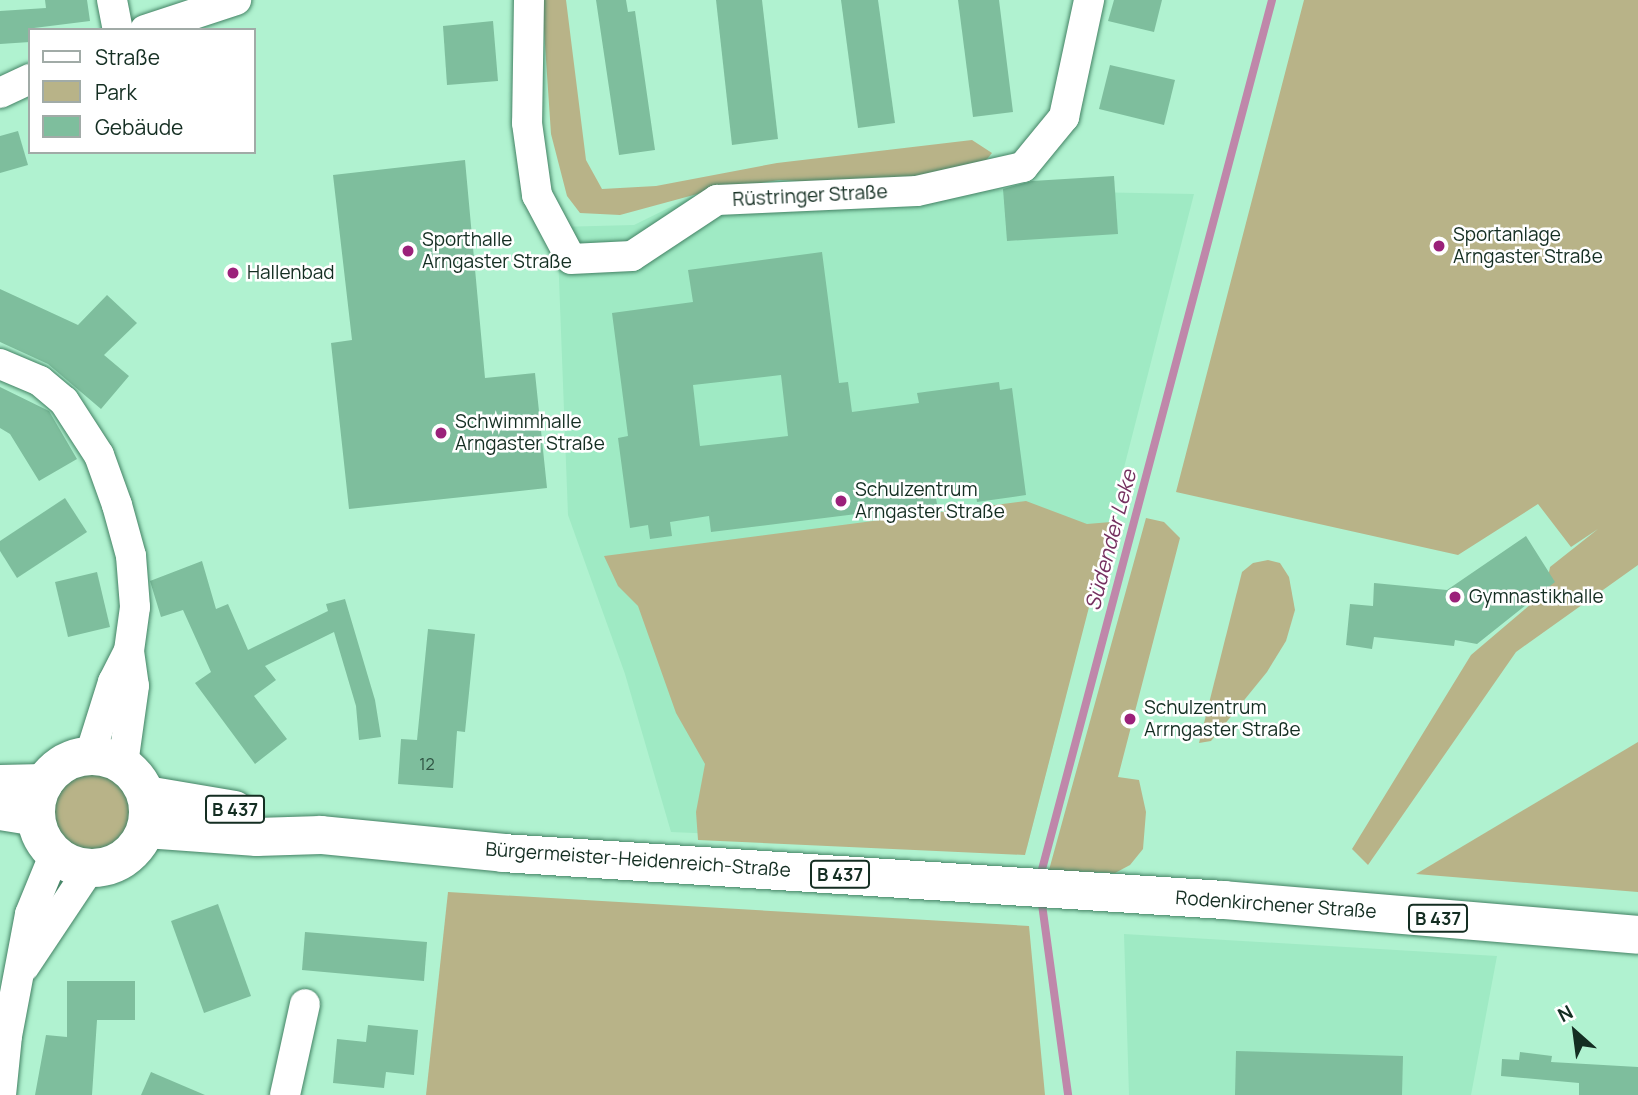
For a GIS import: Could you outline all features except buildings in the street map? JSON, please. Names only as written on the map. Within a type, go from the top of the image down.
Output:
[{"type":"main road","points":[[0,784],[27,804],[44,840],[55,853],[90,868],[111,864],[129,854],[146,812],[106,760],[62,764],[27,804]]},
{"type":"main road","name":"Bürgermeister-Heidenreich-Straße","points":[[146,812],[257,837],[321,835],[503,853],[683,861],[998,887]]},
{"type":"main road","name":"Rodenkirchener Straße","points":[[998,887],[1223,900],[1638,935]]},
{"type":"street","points":[[113,0],[118,28]]},
{"type":"street","points":[[151,28],[236,0]]},
{"type":"street","name":"Rüstringer Straße","points":[[529,0],[527,122],[537,195],[570,259],[632,256],[717,200],[917,191],[1023,167],[1064,117],[1089,0]]},
{"type":"street","points":[[0,93],[28,80]]},
{"type":"street","points":[[0,364],[40,381],[64,401],[99,455],[131,556],[135,607],[129,651],[134,686],[106,760]]},
{"type":"street","points":[[1,1095],[9,974],[55,853]]},
{"type":"street","points":[[9,974],[90,868]]},
{"type":"street","points":[[285,1095],[305,1004]]},
{"type":"shaded area","name":"Schulzentrum Arngaster Straße","points":[[899,171],[978,190],[1194,194],[1027,847],[671,832],[625,674],[568,515],[557,227],[634,225],[691,197]]},
{"type":"shaded area","points":[[1124,934],[1497,956],[1471,1095],[1129,1095]]},
{"type":"green space","points":[[542,0],[566,0],[586,160],[602,189],[656,186],[777,163],[972,140],[992,153],[979,169],[858,184],[779,180],[701,193],[620,215],[580,213],[567,196],[551,134]]},
{"type":"green space","name":"Sportanlage Arngaster Straße","points":[[1304,0],[1638,0],[1638,565],[1516,652],[1368,865],[1352,849],[1471,655],[1545,592],[1550,567],[1598,529],[1571,547],[1538,504],[1458,555],[1176,492]]},
{"type":"green space","points":[[1026,501],[1087,524],[1111,522],[1025,855],[698,840],[696,812],[705,764],[676,713],[638,606],[618,586],[604,556]]},
{"type":"green space","points":[[1146,518],[1164,522],[1180,538],[1118,777],[1139,780],[1146,812],[1143,849],[1130,865],[1115,873],[1049,870]]},
{"type":"green space","points":[[1268,560],[1280,563],[1289,577],[1295,610],[1286,641],[1267,672],[1211,741],[1199,743],[1242,572],[1253,563]]},
{"type":"green space","points":[[1638,742],[1638,892],[1416,874]]},
{"type":"green space","points":[[91,773],[106,776],[119,784],[127,797],[130,812],[127,827],[119,840],[106,848],[91,851],[76,848],[63,840],[55,827],[52,812],[55,797],[63,784],[76,776]]},
{"type":"green space","points":[[448,892],[1029,926],[1045,1095],[426,1095]]},
{"type":"waterway","name":"Südender Leke","points":[[1040,877],[1272,0]]},
{"type":"waterway","name":"Südender Leke","points":[[1041,897],[1068,1095]]},
{"type":"place","name":"Sportanlage Arngaster Straße","points":[[1439,246]]},
{"type":"place","name":"Sporthalle Arngaster Straße","points":[[408,251]]},
{"type":"place","name":"Hallenbad","points":[[233,273]]},
{"type":"place","name":"Schwimmhalle Arngaster Straße","points":[[441,433]]},
{"type":"place","name":"Schulzentrum Arngaster Straße","points":[[841,501]]},
{"type":"place","name":"Gymnastikhalle","points":[[1455,597]]},
{"type":"place","name":"Schulzentrum Arrngaster Straße","points":[[1130,719]]}]
